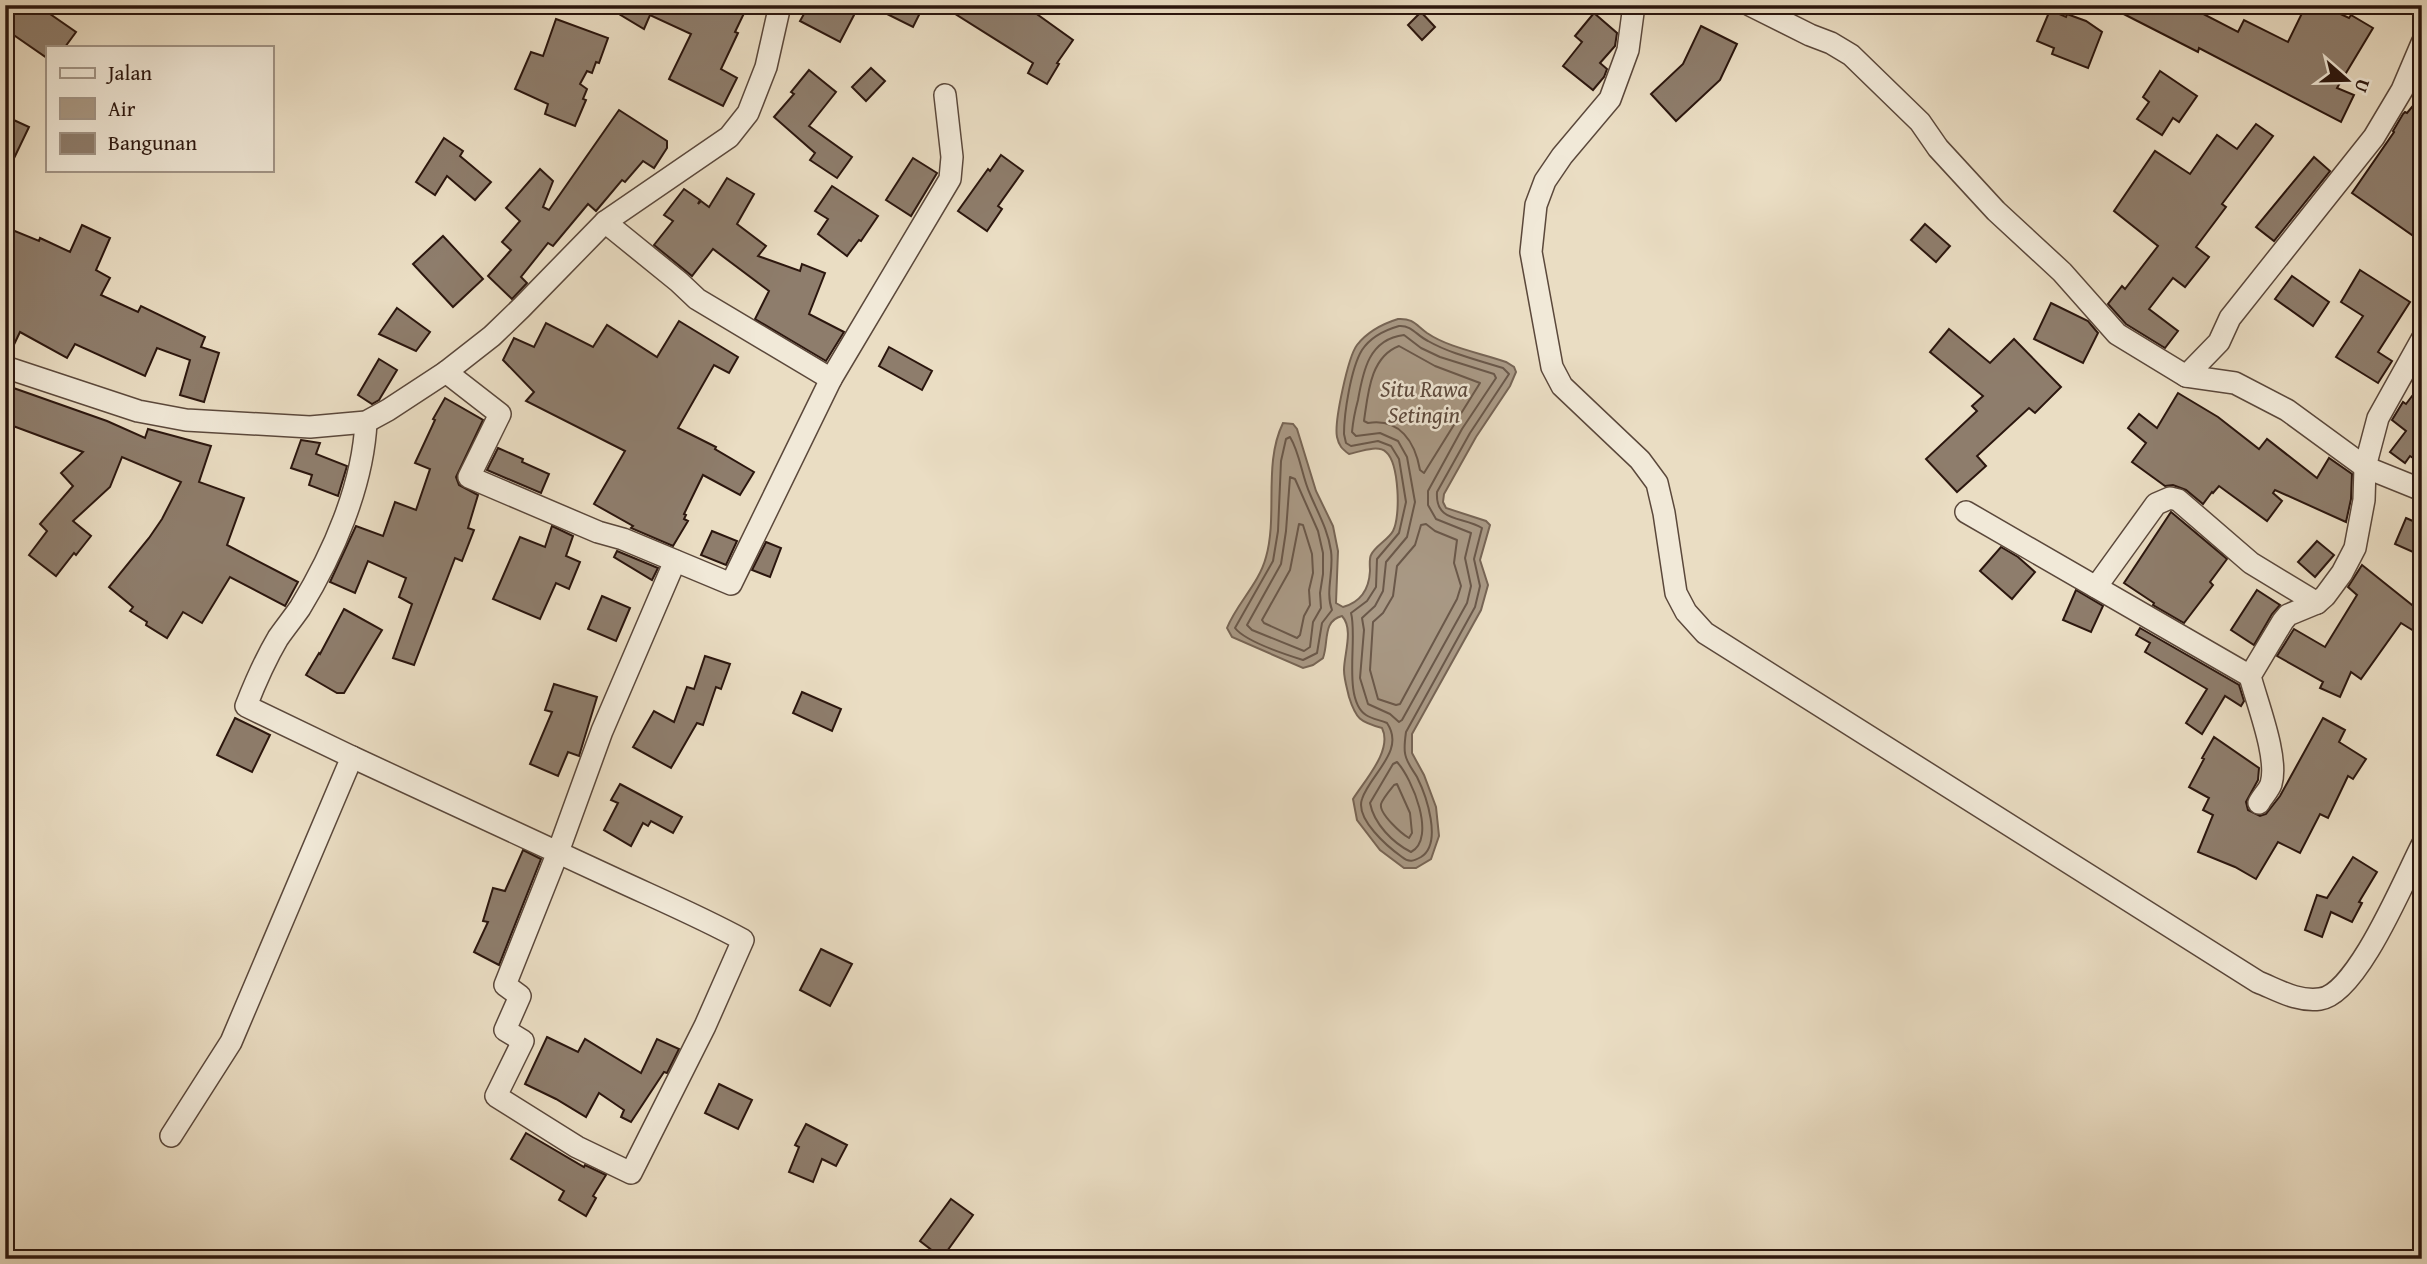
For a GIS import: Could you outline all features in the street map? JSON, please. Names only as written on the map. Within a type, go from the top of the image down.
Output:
[{"type":"street","points":[[5,367],[138,411],[186,420],[310,427],[366,422],[446,372],[521,308],[605,222],[729,138],[748,113],[766,67],[780,5]]},
{"type":"street","points":[[1634,5],[1628,50],[1610,99],[1562,156],[1545,181],[1536,205],[1531,251],[1552,367],[1562,386],[1640,460],[1657,483],[1676,593],[1686,612],[1705,633],[2258,982],[2298,999],[2322,999],[2339,991],[2365,957],[2422,845]]},
{"type":"street","points":[[1750,5],[1851,55],[1920,122],[1938,148],[1996,211],[2062,272],[2117,334],[2186,376],[2235,383],[2287,410],[2365,467],[2422,490]]},
{"type":"street","points":[[2186,376],[2219,342],[2230,318],[2374,137],[2402,90],[2422,43]]},
{"type":"street","points":[[446,372],[500,414],[469,477],[598,532],[623,538],[727,583],[734,582],[772,497],[831,379],[950,178],[952,157],[945,95]]},
{"type":"street","points":[[605,222],[696,299],[831,379]]},
{"type":"street","points":[[2250,676],[2283,621],[2288,615],[2317,603],[2325,596],[2342,573],[2355,548],[2364,499],[2365,467],[2378,418],[2422,339]]},
{"type":"street","points":[[366,422],[359,468],[347,509],[328,556],[263,666],[246,706],[352,757],[558,852],[743,940],[705,1026],[631,1173],[577,1147],[496,1096],[523,1041],[505,1030],[520,996],[505,985],[558,852],[602,731],[675,561]]},
{"type":"street","points":[[2096,587],[2156,504],[2170,498],[2178,500],[2250,563],[2317,603]]},
{"type":"street","points":[[1966,512],[2250,676],[2264,722],[2272,764],[2271,784],[2259,803]]},
{"type":"street","points":[[171,1136],[231,1042],[352,757]]},
{"type":"water","name":"Situ Rawa Setingin","points":[[1398,319],[1411,321],[1445,343],[1506,362],[1514,367],[1516,372],[1444,494],[1443,502],[1446,508],[1486,521],[1490,525],[1480,560],[1488,585],[1481,610],[1412,734],[1412,753],[1436,807],[1439,836],[1431,859],[1416,868],[1404,868],[1380,850],[1357,820],[1353,799],[1381,755],[1384,737],[1382,728],[1360,718],[1352,704],[1344,673],[1348,642],[1346,621],[1342,616],[1331,622],[1323,658],[1303,668],[1232,637],[1227,628],[1263,567],[1266,557],[1271,524],[1274,455],[1283,423],[1293,424],[1297,429],[1316,491],[1333,526],[1338,551],[1336,603],[1343,607],[1349,605],[1366,589],[1371,555],[1391,534],[1396,524],[1396,478],[1390,458],[1383,450],[1368,449],[1349,454],[1343,449],[1337,437],[1338,418],[1346,375],[1357,345],[1376,329]]},
{"type":"building","points":[[5,5],[37,5],[76,32],[66,46],[46,46],[46,57],[5,29]]},
{"type":"building","points":[[604,5],[748,5],[721,69],[737,78],[723,106],[669,79],[691,34],[650,15],[644,29]]},
{"type":"building","points":[[809,5],[853,5],[849,12],[854,15],[840,42],[800,21]]},
{"type":"building","points":[[869,5],[924,5],[913,27]]},
{"type":"building","points":[[941,5],[1039,5],[1034,12],[1073,40],[1047,84],[1028,73],[1033,63]]},
{"type":"building","points":[[2106,5],[2186,5],[2238,32],[2244,20],[2288,42],[2306,5],[2321,5],[2349,18],[2351,15],[2373,28],[2337,88],[2354,95],[2341,122],[2199,48],[2198,52]]},
{"type":"building","points":[[2050,10],[2086,21],[2102,32],[2088,68],[2052,54],[2054,48],[2037,41]]},
{"type":"building","points":[[1421,12],[1435,27],[1422,40],[1408,25]]},
{"type":"building","points":[[1594,13],[1617,33],[1615,46],[1600,63],[1607,69],[1604,77],[1593,90],[1563,66],[1582,42],[1575,36]]},
{"type":"building","points":[[556,19],[608,38],[599,63],[596,62],[592,73],[587,71],[580,84],[587,89],[583,99],[586,100],[575,126],[545,114],[548,104],[515,89],[531,52],[543,56]]},
{"type":"building","points":[[1701,26],[1737,44],[1720,80],[1676,121],[1651,94],[1683,64]]},
{"type":"building","points":[[871,68],[885,81],[866,101],[852,87]]},
{"type":"building","points":[[809,70],[836,92],[809,126],[852,157],[837,178],[810,160],[815,153],[774,117],[794,94],[791,92]]},
{"type":"building","points":[[2160,71],[2197,96],[2179,122],[2173,118],[2162,135],[2137,119],[2149,102],[2143,97]]},
{"type":"building","points":[[2422,95],[2422,242],[2352,193],[2394,132],[2403,114],[2407,113]]},
{"type":"building","points":[[619,110],[667,141],[667,148],[654,168],[643,161],[625,182],[622,180],[596,211],[588,204],[553,246],[548,243],[521,277],[527,283],[512,299],[488,276],[511,250],[502,242],[520,221],[506,208],[540,169],[553,181],[543,207],[549,210]]},
{"type":"building","points":[[5,116],[29,127],[5,177]]},
{"type":"building","points":[[2256,124],[2273,136],[2222,204],[2226,207],[2196,247],[2209,257],[2185,287],[2173,278],[2149,309],[2178,331],[2165,348],[2126,324],[2108,304],[2122,286],[2125,289],[2158,246],[2114,211],[2155,151],[2190,174],[2217,135],[2237,149]]},
{"type":"building","points":[[444,138],[463,151],[460,156],[491,182],[475,200],[447,176],[435,195],[416,182]]},
{"type":"building","points":[[1001,155],[1023,171],[998,206],[1002,209],[987,231],[958,211]]},
{"type":"building","points":[[2314,157],[2330,171],[2274,241],[2256,227]]},
{"type":"building","points":[[913,158],[937,173],[911,216],[886,200]]},
{"type":"building","points":[[727,178],[754,194],[737,224],[766,246],[758,256],[800,271],[802,264],[825,273],[809,314],[844,332],[826,361],[755,319],[769,291],[713,249],[692,276],[654,245],[673,221],[664,215],[684,189],[700,200],[698,204],[701,201],[709,207]]},
{"type":"building","points":[[832,186],[878,216],[847,256],[818,234],[828,219],[815,211]]},
{"type":"building","points":[[1925,224],[1950,246],[1936,262],[1911,240]]},
{"type":"building","points":[[82,225],[110,238],[96,270],[110,278],[101,295],[138,312],[141,306],[205,337],[201,347],[219,353],[204,402],[180,395],[190,360],[157,348],[145,376],[75,344],[67,358],[20,332],[9,355],[5,354],[5,227],[39,241],[40,238],[70,252]]},
{"type":"building","points":[[443,236],[483,279],[453,307],[413,264]]},
{"type":"building","points":[[2360,270],[2410,302],[2378,352],[2392,361],[2378,383],[2336,357],[2363,316],[2341,302]]},
{"type":"building","points":[[2292,276],[2329,302],[2313,326],[2275,299]]},
{"type":"building","points":[[2051,303],[2088,321],[2098,333],[2083,363],[2034,339]]},
{"type":"building","points":[[397,308],[430,332],[416,351],[379,334]]},
{"type":"building","points":[[679,321],[738,357],[729,373],[714,365],[678,428],[716,447],[715,449],[754,472],[740,495],[703,475],[684,514],[684,519],[688,521],[673,546],[631,528],[633,526],[594,504],[625,451],[526,401],[534,392],[503,360],[514,338],[534,347],[546,323],[593,347],[607,325],[657,357]]},
{"type":"building","points":[[1949,329],[1990,363],[2014,339],[2061,387],[2035,413],[2029,408],[1977,456],[1986,466],[1957,492],[1926,459],[1977,411],[1972,406],[1983,396],[1930,352]]},
{"type":"building","points":[[889,347],[932,371],[922,390],[879,366]]},
{"type":"building","points":[[379,359],[397,370],[379,400],[372,404],[358,395]]},
{"type":"building","points":[[2422,383],[2422,464],[2410,456],[2405,463],[2390,452],[2406,431],[2392,420],[2403,402],[2406,404]]},
{"type":"building","points":[[5,385],[107,421],[145,438],[148,429],[211,446],[199,482],[244,498],[227,545],[298,582],[285,606],[230,577],[202,623],[183,612],[167,638],[130,611],[133,607],[109,587],[149,538],[181,482],[122,457],[110,487],[73,521],[91,536],[76,555],[74,553],[56,576],[29,555],[47,531],[40,524],[73,486],[61,473],[83,452],[5,423]]},
{"type":"building","points":[[2178,393],[2218,417],[2259,449],[2267,439],[2317,478],[2329,458],[2352,474],[2351,499],[2346,522],[2275,490],[2273,493],[2282,501],[2267,521],[2219,486],[2203,504],[2186,490],[2173,485],[2165,486],[2132,462],[2146,443],[2128,428],[2139,414],[2157,428]]},
{"type":"building","points":[[445,398],[483,420],[456,477],[459,485],[478,495],[468,528],[474,530],[462,561],[455,558],[414,665],[393,658],[412,604],[399,597],[406,578],[368,561],[355,593],[330,582],[356,526],[383,536],[395,502],[416,510],[430,469],[415,463]]},
{"type":"building","points":[[301,440],[320,443],[316,454],[347,466],[338,496],[309,485],[312,475],[291,468]]},
{"type":"building","points":[[498,448],[549,474],[541,493],[487,470]]},
{"type":"building","points":[[2171,512],[2227,559],[2210,582],[2213,585],[2184,623],[2153,605],[2154,603],[2124,583]]},
{"type":"building","points":[[2406,518],[2422,525],[2422,556],[2395,544]]},
{"type":"building","points":[[552,526],[573,536],[566,556],[580,562],[569,589],[556,583],[540,619],[493,599],[520,537],[545,547]]},
{"type":"building","points":[[712,531],[737,541],[726,565],[701,555]]},
{"type":"building","points":[[2317,541],[2334,555],[2315,577],[2298,562]]},
{"type":"building","points":[[766,542],[781,548],[770,577],[752,570]]},
{"type":"building","points":[[2001,547],[2035,572],[2012,599],[1980,571]]},
{"type":"building","points":[[617,551],[658,568],[652,580],[614,557]]},
{"type":"building","points":[[2362,565],[2422,613],[2422,636],[2401,623],[2361,679],[2351,672],[2340,697],[2320,688],[2323,682],[2277,656],[2294,629],[2325,647],[2357,595],[2348,587]]},
{"type":"building","points":[[2076,590],[2103,606],[2091,632],[2063,620]]},
{"type":"building","points":[[2257,590],[2280,605],[2254,645],[2231,630]]},
{"type":"building","points":[[602,596],[630,608],[616,641],[588,629]]},
{"type":"building","points":[[344,609],[382,630],[344,693],[337,693],[306,675]]},
{"type":"building","points":[[2140,628],[2239,685],[2244,701],[2241,706],[2225,696],[2202,734],[2186,723],[2207,689],[2145,652],[2150,643],[2136,635]]},
{"type":"building","points":[[705,656],[730,664],[721,689],[716,687],[703,725],[697,723],[671,768],[633,747],[654,711],[674,722],[687,687],[694,689]]},
{"type":"building","points":[[554,684],[597,697],[579,756],[568,752],[558,776],[530,764],[552,712],[545,710]]},
{"type":"building","points":[[802,692],[841,709],[832,731],[793,713]]},
{"type":"building","points":[[235,718],[270,735],[252,772],[217,755]]},
{"type":"building","points":[[2323,718],[2345,730],[2339,742],[2366,759],[2353,779],[2348,776],[2328,818],[2320,814],[2300,853],[2278,842],[2256,879],[2198,852],[2213,815],[2203,810],[2209,798],[2189,787],[2214,737],[2259,768],[2258,780],[2246,802],[2248,810],[2260,816],[2266,814],[2280,796]]},
{"type":"building","points":[[620,784],[682,817],[673,833],[651,821],[648,826],[643,823],[631,846],[604,830],[618,803],[611,800]]},
{"type":"building","points":[[523,850],[541,859],[499,965],[474,952],[488,922],[483,921],[493,888],[505,891]]},
{"type":"building","points":[[2353,857],[2377,872],[2359,902],[2362,903],[2352,922],[2331,912],[2322,937],[2305,930],[2317,895],[2327,898]]},
{"type":"building","points":[[821,949],[852,964],[830,1006],[800,990]]},
{"type":"building","points":[[547,1037],[578,1052],[585,1039],[641,1073],[657,1039],[679,1049],[667,1073],[664,1072],[631,1122],[621,1117],[624,1110],[599,1093],[586,1117],[525,1084]]},
{"type":"building","points":[[719,1084],[752,1100],[738,1129],[705,1113]]},
{"type":"building","points":[[806,1124],[847,1145],[836,1166],[822,1159],[813,1182],[789,1172],[799,1147],[795,1145]]},
{"type":"building","points":[[526,1133],[584,1167],[585,1165],[606,1175],[593,1196],[596,1198],[586,1216],[559,1200],[564,1191],[511,1159]]},
{"type":"building","points":[[951,1199],[973,1215],[942,1258],[920,1241]]}]
